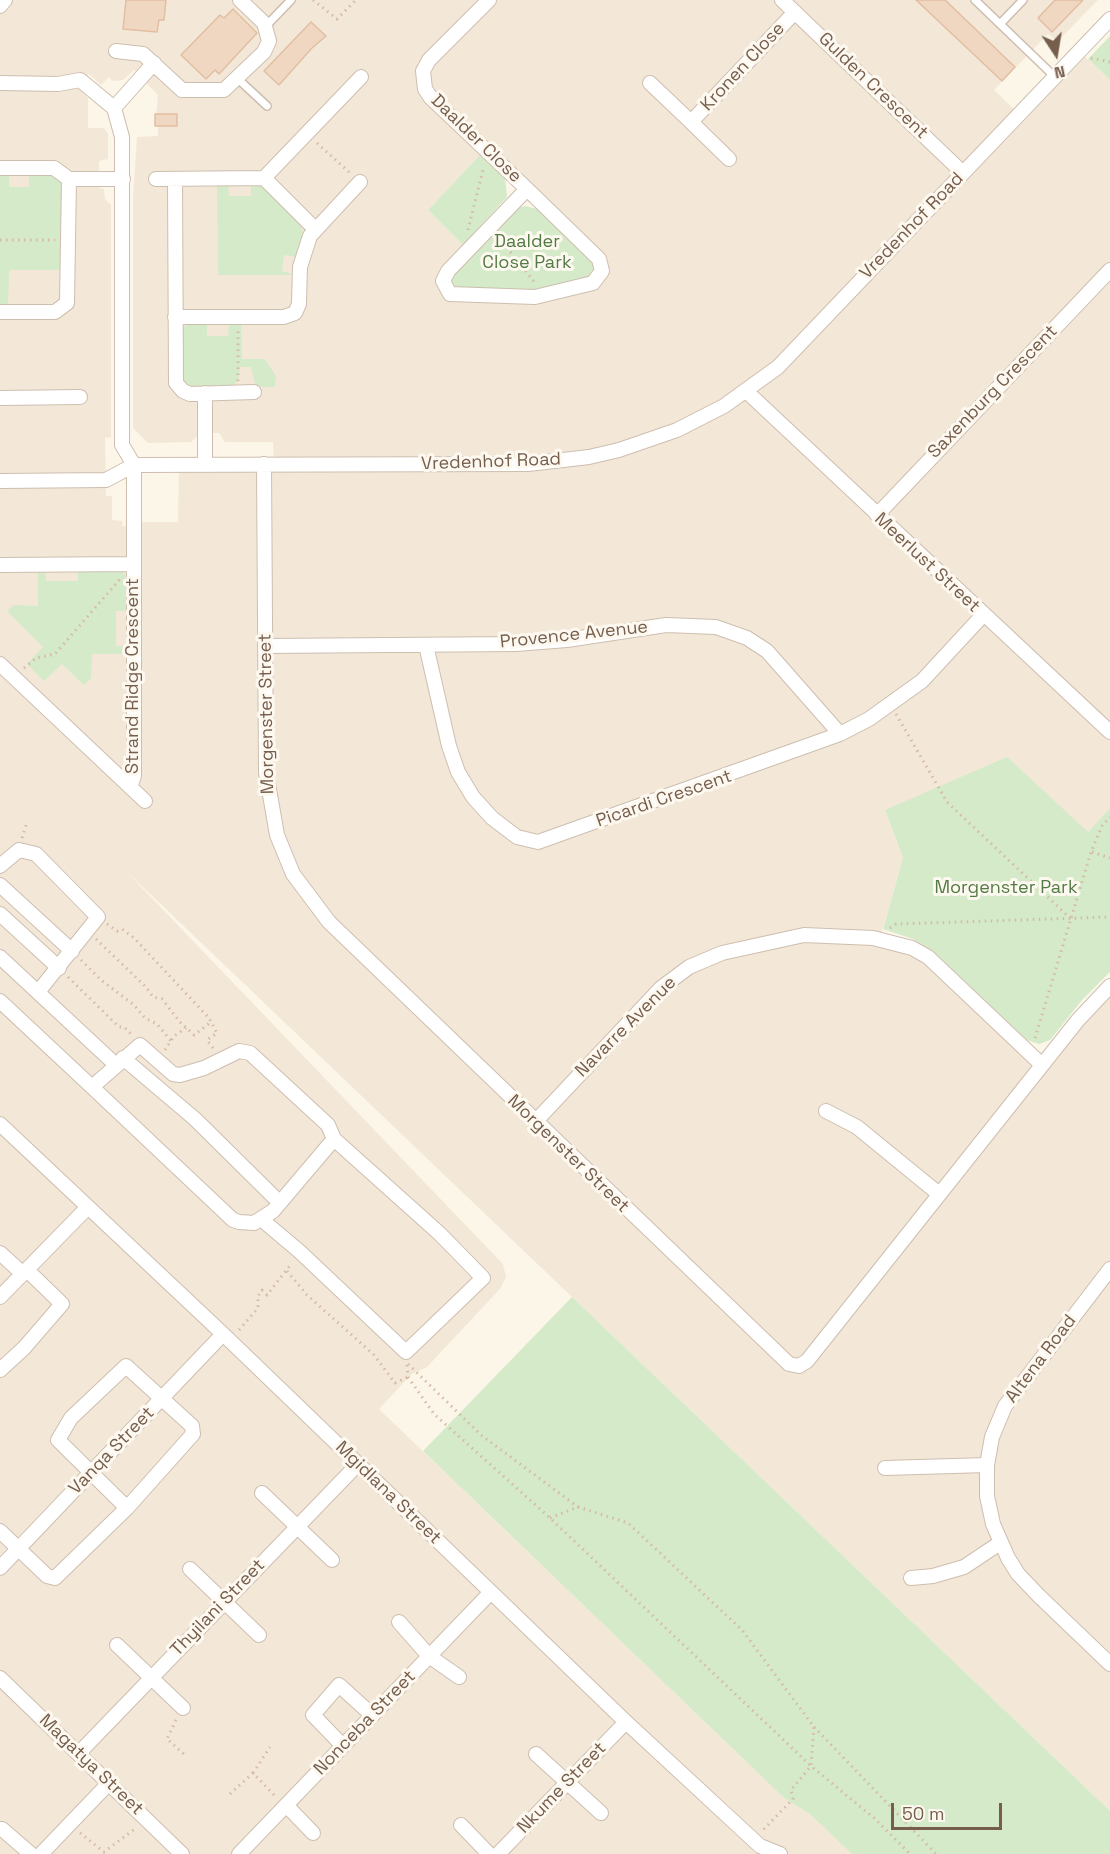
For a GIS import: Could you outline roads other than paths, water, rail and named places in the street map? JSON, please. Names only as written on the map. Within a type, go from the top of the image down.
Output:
[{"type":"street","points":[[0,6],[5,0]]},
{"type":"street","points":[[116,51],[143,54],[177,87],[186,91],[219,92],[238,79],[267,46],[269,36],[266,26],[240,0]]},
{"type":"street","name":"Daalder Close","points":[[489,0],[429,60],[423,71],[425,89],[431,98],[527,189],[599,259],[602,267],[600,276],[593,283],[545,295],[526,298],[450,294],[444,287],[444,276],[527,189]]},
{"type":"street","name":"Gulden Crescent","points":[[782,0],[963,172]]},
{"type":"street","name":"Kronen Close","points":[[691,123],[795,12]]},
{"type":"street","name":"Vredenhof Road","points":[[134,465],[528,464],[568,460],[648,441],[701,418],[746,391],[778,367],[1110,20]]},
{"type":"street","points":[[114,108],[154,63]]},
{"type":"street","points":[[264,178],[361,77]]},
{"type":"street","points":[[0,83],[58,84],[80,80],[114,108],[122,137],[123,179],[122,445],[134,465],[106,480],[0,481]]},
{"type":"street","name":"Kronen Close","points":[[650,83],[729,159]]},
{"type":"street","points":[[0,168],[54,168],[69,179],[123,179]]},
{"type":"street","points":[[175,178],[176,383],[187,393],[254,392]]},
{"type":"street","points":[[156,179],[264,178],[315,229]]},
{"type":"street","points":[[0,312],[55,312],[64,308],[69,298],[69,179]]},
{"type":"street","points":[[175,317],[284,317],[295,313],[299,304],[300,267],[310,236],[360,182]]},
{"type":"street","name":"Saxenburg Crescent","points":[[877,515],[1110,270]]},
{"type":"street","name":"Meerlust Street","points":[[746,391],[1110,732]]},
{"type":"street","points":[[205,393],[205,464]]},
{"type":"street","points":[[0,398],[80,397]]},
{"type":"street","name":"Morgenster Street","points":[[264,464],[267,794],[277,835],[293,874],[329,922],[789,1364],[794,1366],[807,1361],[1078,1020],[1110,986]]},
{"type":"street","name":"Strand Ridge Crescent","points":[[130,787],[134,776],[134,465]]},
{"type":"street","name":"Strand Ridge Crescent","points":[[0,565],[134,564]]},
{"type":"street","name":"Picardi Crescent","points":[[426,645],[448,746],[458,772],[473,797],[492,818],[508,832],[528,841],[553,839],[840,734],[890,705],[922,681],[983,615]]},
{"type":"street","name":"Provence Avenue","points":[[265,646],[516,644],[666,625],[716,627],[747,639],[767,651],[840,734]]},
{"type":"street","name":"Strand Ridge Crescent","points":[[0,664],[145,801]]},
{"type":"street","points":[[0,866],[19,850],[36,854],[98,919],[38,992]]},
{"type":"street","points":[[0,885],[72,951]]},
{"type":"street","points":[[0,914],[58,968]]},
{"type":"street","name":"Navarre Avenue","points":[[535,1122],[661,988],[689,967],[722,953],[804,935],[873,938],[897,942],[928,957],[1042,1065]]},
{"type":"street","points":[[0,957],[119,1062],[195,1119],[280,1203]]},
{"type":"street","points":[[0,1001],[233,1220],[248,1224],[261,1219],[280,1203],[334,1139]]},
{"type":"street","points":[[92,1087],[140,1045],[173,1074],[180,1075],[204,1068],[240,1051],[250,1053],[328,1125],[334,1139],[440,1234],[483,1278],[406,1353],[299,1251],[261,1219]]},
{"type":"street","points":[[826,1111],[856,1127],[939,1194]]},
{"type":"street","name":"Mgidlana Street","points":[[0,1124],[223,1334],[755,1847],[780,1854]]},
{"type":"street","points":[[0,1298],[87,1208]]},
{"type":"street","points":[[0,1253],[63,1304],[24,1348],[0,1370]]},
{"type":"street","name":"Altena Road","points":[[1110,1269],[1005,1406],[992,1437],[987,1465],[987,1496],[1000,1543],[1018,1574],[1110,1665]]},
{"type":"street","name":"Vanqa Street","points":[[0,1568],[223,1334]]},
{"type":"street","points":[[0,1531],[47,1576],[55,1578],[127,1508],[193,1434],[192,1426],[163,1397],[130,1367],[124,1366],[71,1418],[58,1440],[127,1508]]},
{"type":"street","name":"Thyilani Street","points":[[79,1753],[358,1464]]},
{"type":"street","points":[[885,1468],[987,1465]]},
{"type":"street","points":[[262,1493],[332,1560]]},
{"type":"street","points":[[911,1578],[933,1576],[963,1567],[1000,1543]]},
{"type":"street","points":[[190,1569],[259,1635]]},
{"type":"street","name":"Nonceba Street","points":[[239,1854],[491,1592]]},
{"type":"street","points":[[399,1622],[429,1656],[459,1677]]},
{"type":"street","points":[[117,1646],[183,1708]]},
{"type":"street","name":"Magatya Street","points":[[0,1678],[182,1854]]},
{"type":"street","points":[[342,1746],[313,1715],[333,1692],[342,1685],[372,1715]]},
{"type":"street","name":"Nkume Street","points":[[498,1854],[626,1722]]},
{"type":"street","points":[[536,1754],[601,1813]]},
{"type":"street","points":[[41,1854],[110,1782]]},
{"type":"street","points":[[285,1805],[314,1833]]},
{"type":"street","points":[[461,1826],[489,1854]]},
{"type":"street","points":[[2,1829],[31,1854]]},
{"type":"lane","points":[[266,26],[291,0]]},
{"type":"lane","points":[[975,0],[1055,77]]},
{"type":"lane","points":[[1000,24],[1023,0]]},
{"type":"lane","points":[[238,79],[267,106]]},
{"type":"park label","name":"Daalder Close Park","points":[[527,252]]},
{"type":"park label","name":"Morgenster Park","points":[[1006,888]]}]
